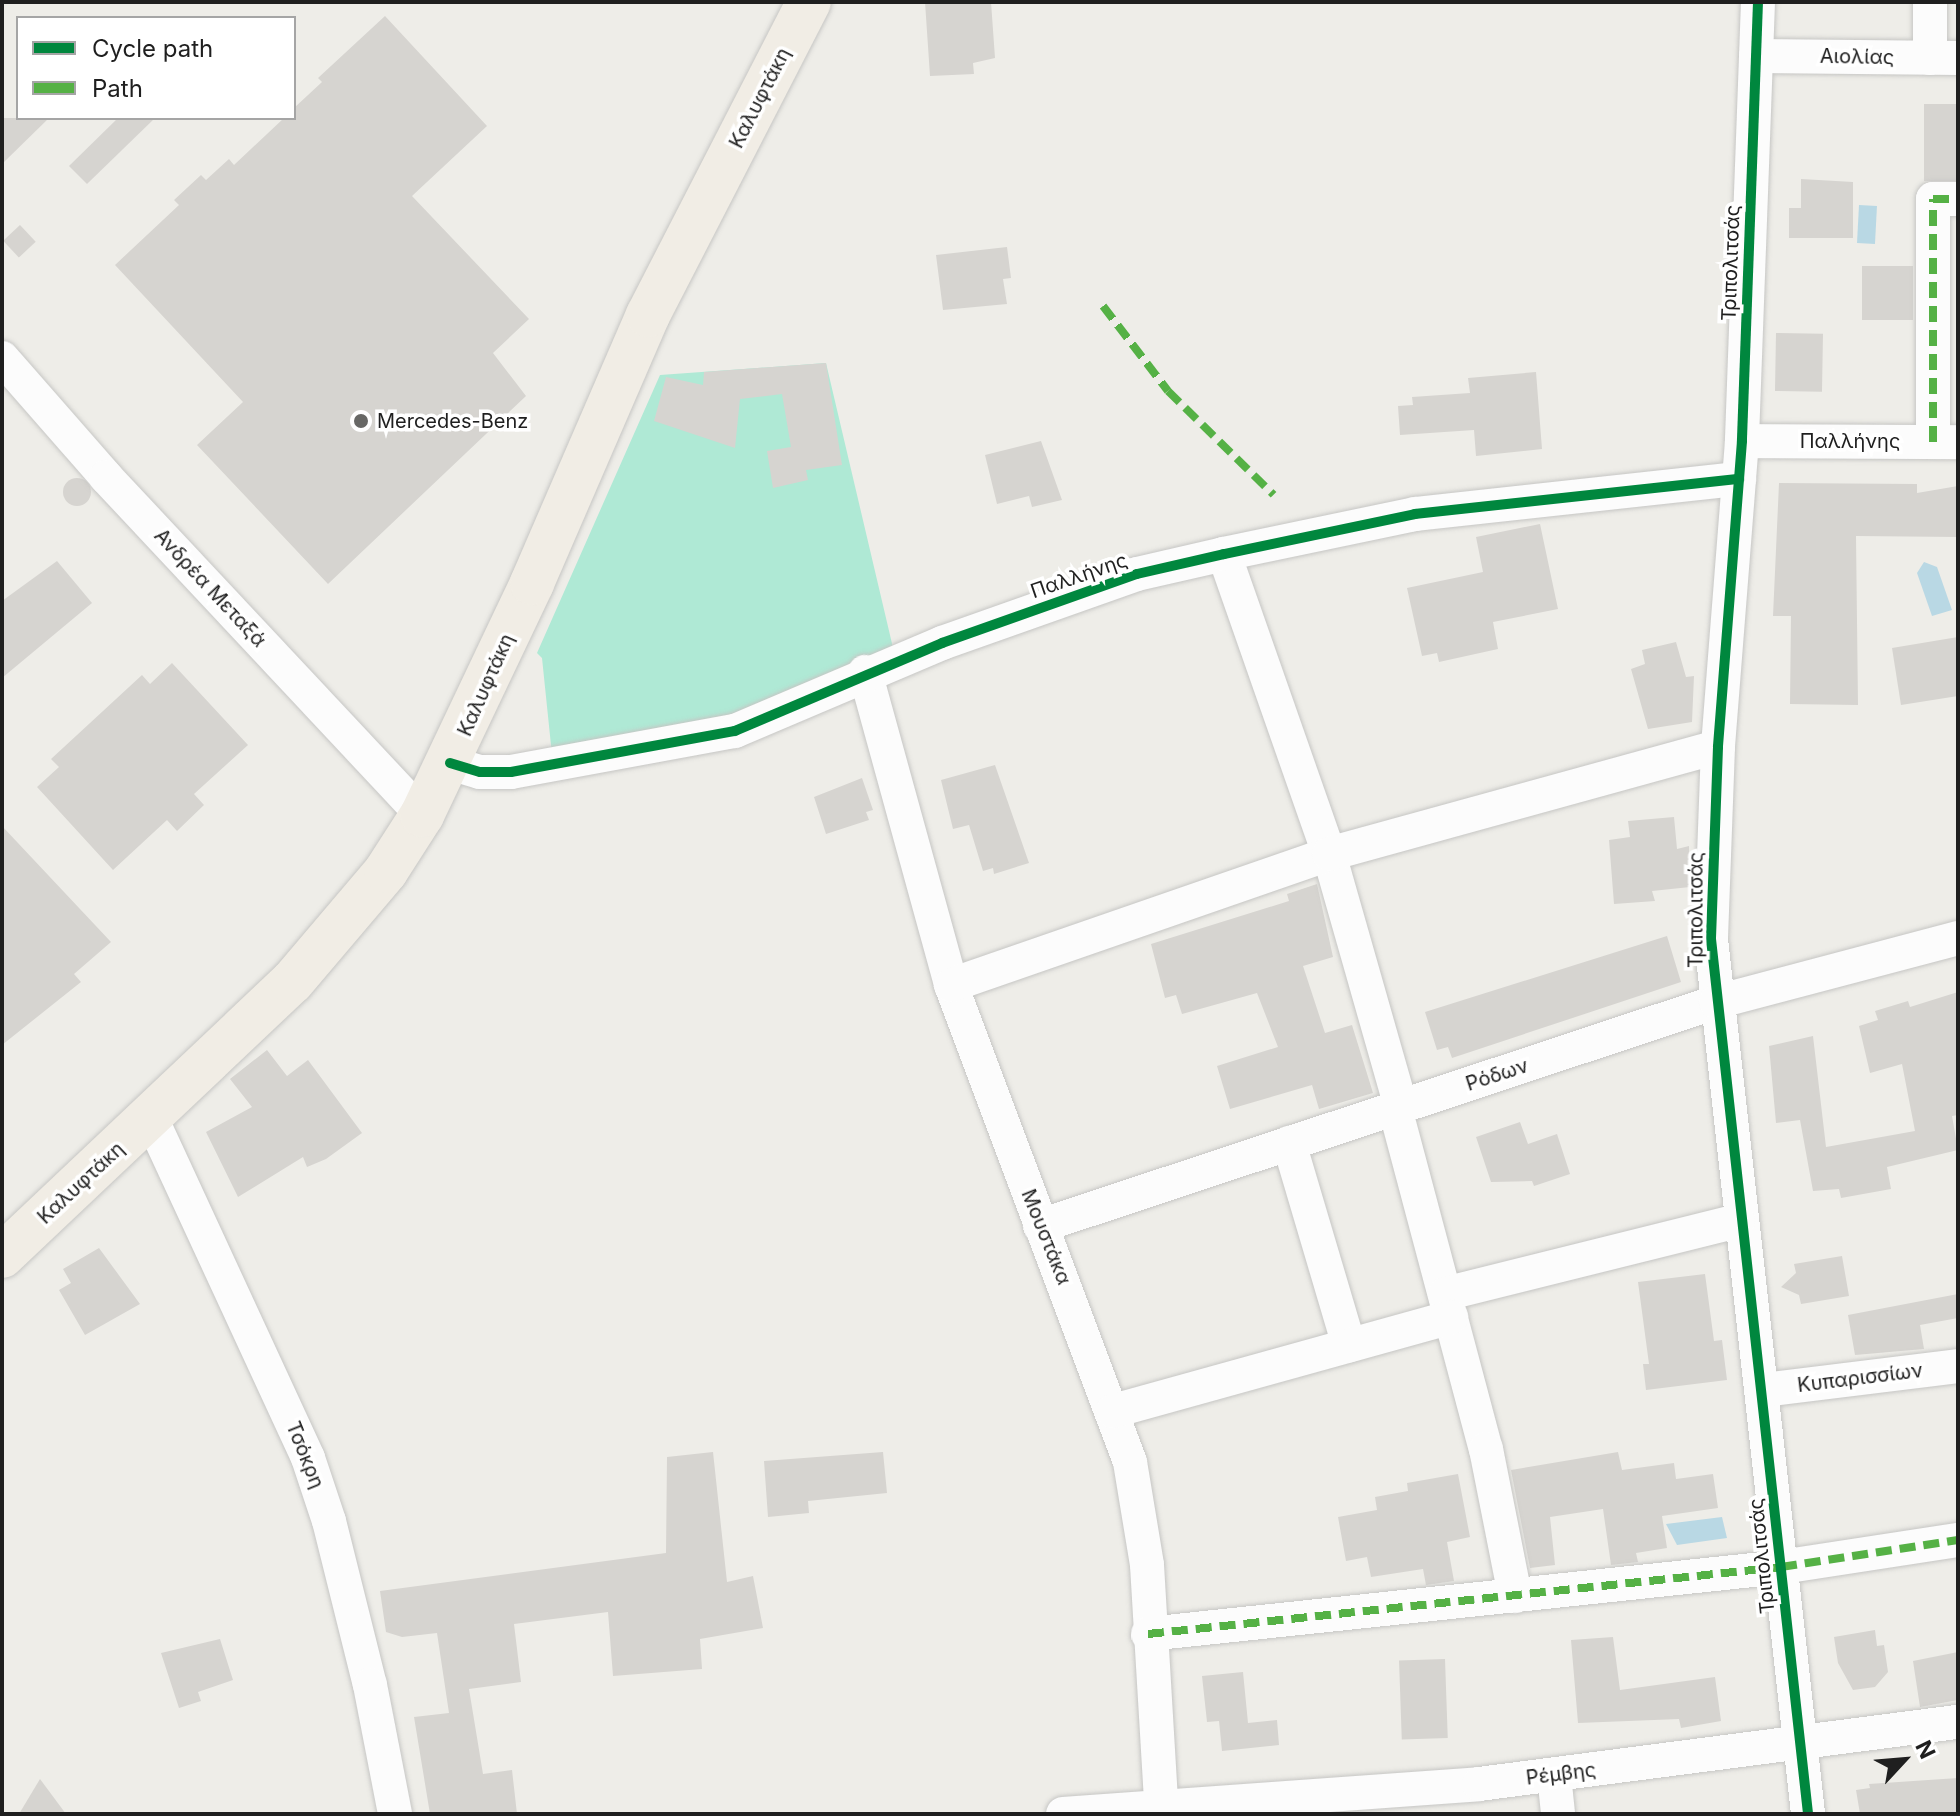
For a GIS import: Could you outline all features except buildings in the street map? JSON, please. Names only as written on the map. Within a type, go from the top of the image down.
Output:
[{"type":"main road","name":"Καλυφτάκη","points":[[2,1256],[151,1118],[340,930],[422,815],[450,763],[648,315],[809,2]]},
{"type":"street","name":"Τριπολιτσάς","points":[[1758,2],[1742,441],[1718,747],[1711,939],[1738,1221],[1763,1390],[1808,1814]]},
{"type":"street","points":[[1930,2],[1944,58]]},
{"type":"street","name":"Αιολίας","points":[[1756,56],[1944,58]]},
{"type":"street","points":[[1945,442],[1933,199],[1958,199]]},
{"type":"street","name":"Ανδρέα Μεταξά","points":[[2,358],[106,477],[422,815]]},
{"type":"street","name":"Παλλήνης","points":[[1742,441],[1945,442]]},
{"type":"street","name":"Παλλήνης","points":[[450,763],[480,772],[511,772],[735,731],[865,672],[1137,574],[1224,554],[1415,514],[1739,479]]},
{"type":"street","points":[[1224,554],[1329,854],[1486,1449],[1515,1596]]},
{"type":"street","name":"Μουστάκα","points":[[865,672],[951,985],[1130,1462],[1147,1565],[1148,1634],[1162,1811]]},
{"type":"street","points":[[951,985],[1329,854],[1718,747]]},
{"type":"street","name":"Ρόδων","points":[[1040,1226],[1716,1002],[1958,938]]},
{"type":"street","name":"Τσόκρη","points":[[151,1118],[308,1458],[329,1521],[370,1685],[395,1814]]},
{"type":"street","points":[[1289,1143],[1349,1345]]},
{"type":"street","points":[[1113,1411],[1349,1345],[1448,1306],[1738,1221]]},
{"type":"street","name":"Κυπαρισσίων","points":[[1763,1390],[1958,1366]]},
{"type":"street","points":[[1148,1634],[1781,1567],[1958,1540]]},
{"type":"street","name":"Ρέμβης","points":[[1063,1814],[1162,1811],[1554,1775],[1958,1722]]},
{"type":"street","points":[[1554,1775],[1558,1814]]},
{"type":"green space","points":[[826,363],[894,652],[764,708],[552,755],[542,658],[537,653],[660,375]]},
{"type":"water","points":[[1859,205],[1877,206],[1875,244],[1857,243]]},
{"type":"water","points":[[1924,562],[1937,567],[1952,610],[1932,616],[1917,573]]},
{"type":"water","points":[[1722,1517],[1727,1538],[1677,1545],[1666,1524]]},
{"type":"marked path","points":[[1933,442],[1933,199],[1958,199]]},
{"type":"marked path","points":[[1103,306],[1168,391],[1274,495]]},
{"type":"marked path","points":[[1148,1634],[1781,1567],[1958,1540]]},
{"type":"cycle path","points":[[1758,2],[1742,441],[1718,747],[1711,939],[1808,1814]]},
{"type":"cycle path","points":[[450,763],[480,772],[511,772],[735,731],[942,643],[1137,574],[1224,554],[1415,514],[1739,479]]},
{"type":"place","name":"Mercedes-Benz","points":[[361,421]]}]
